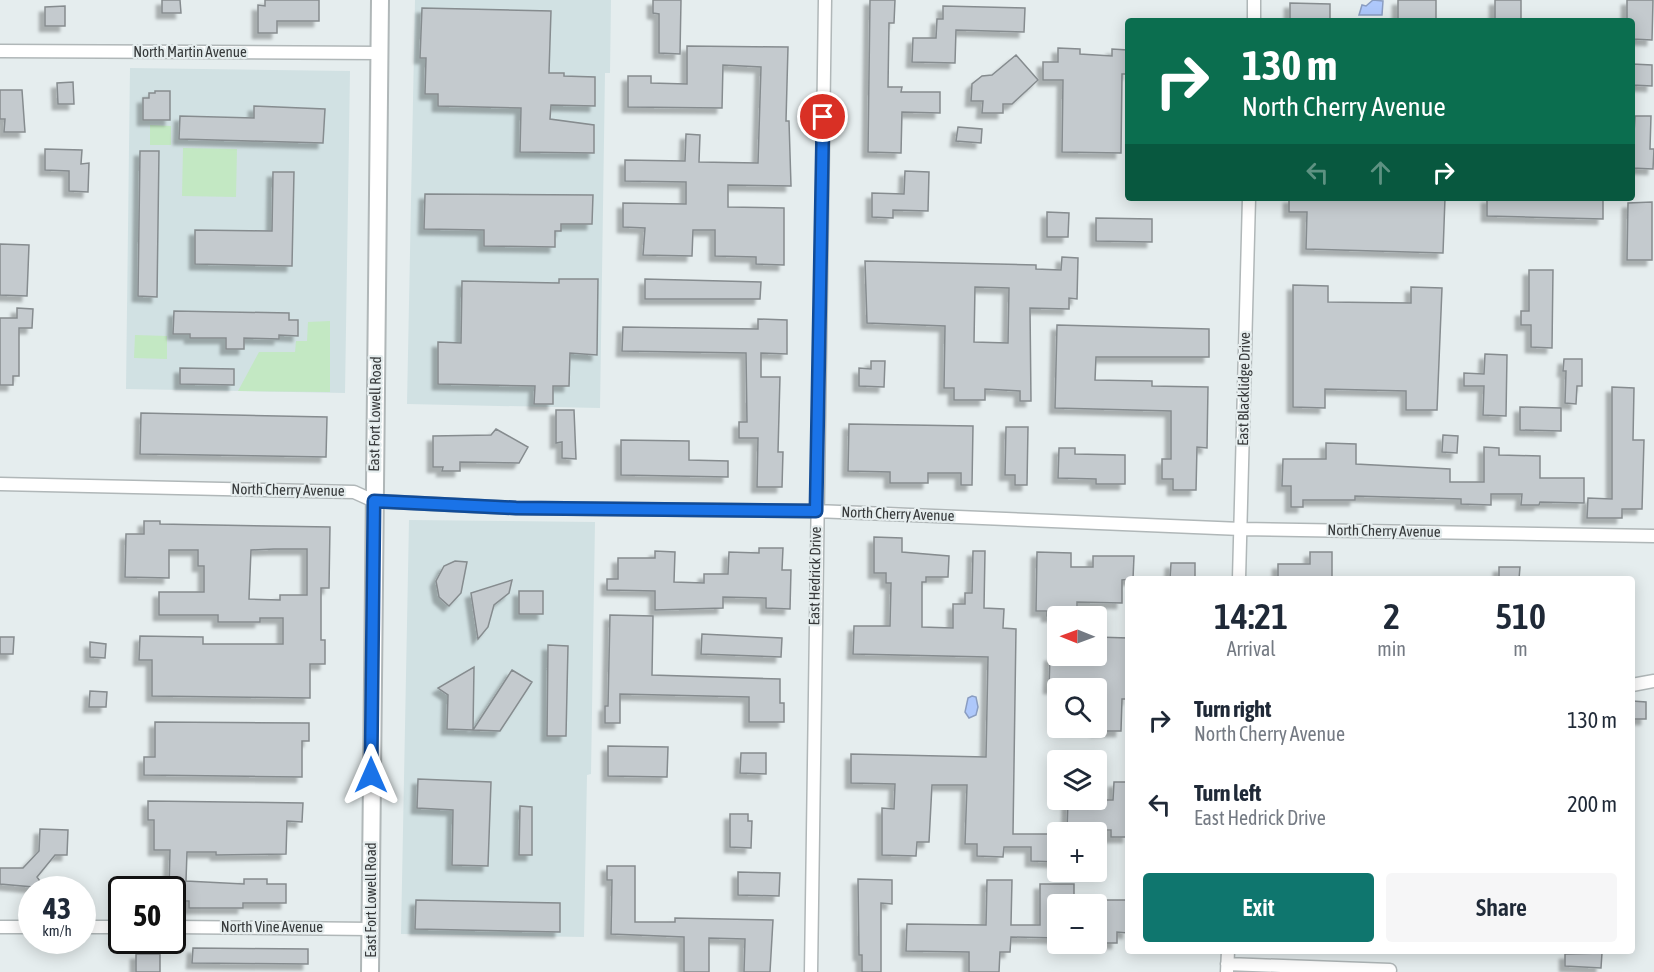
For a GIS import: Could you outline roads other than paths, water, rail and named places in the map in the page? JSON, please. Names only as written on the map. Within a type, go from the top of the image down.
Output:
[{"type":"main road","name":"East Fort Lowell Road","points":[[370,972],[380,0]]},
{"type":"street","name":"East Hedrick Drive","points":[[811,972],[825,0]]},
{"type":"street","points":[[1254,0],[1254,18]]},
{"type":"street","name":"North Martin Avenue","points":[[0,51],[380,53]]},
{"type":"street","name":"East Blacklidge Drive","points":[[1239,576],[1249,201]]},
{"type":"street","name":"North Cherry Avenue","points":[[0,484],[354,492],[374,501],[516,508],[816,511],[1241,529],[1654,536]]},
{"type":"street","points":[[1635,684],[1654,681]]},
{"type":"street","points":[[0,927],[18,927]]},
{"type":"street","name":"North Vine Avenue","points":[[186,927],[371,929]]},
{"type":"street","points":[[1227,962],[1390,970]]},
{"type":"water","points":[[1373,0],[1383,1],[1382,15],[1359,15],[1362,5],[1366,6]]},
{"type":"water","points":[[976,697],[978,707],[976,715],[969,718],[965,712],[968,698]]}]
